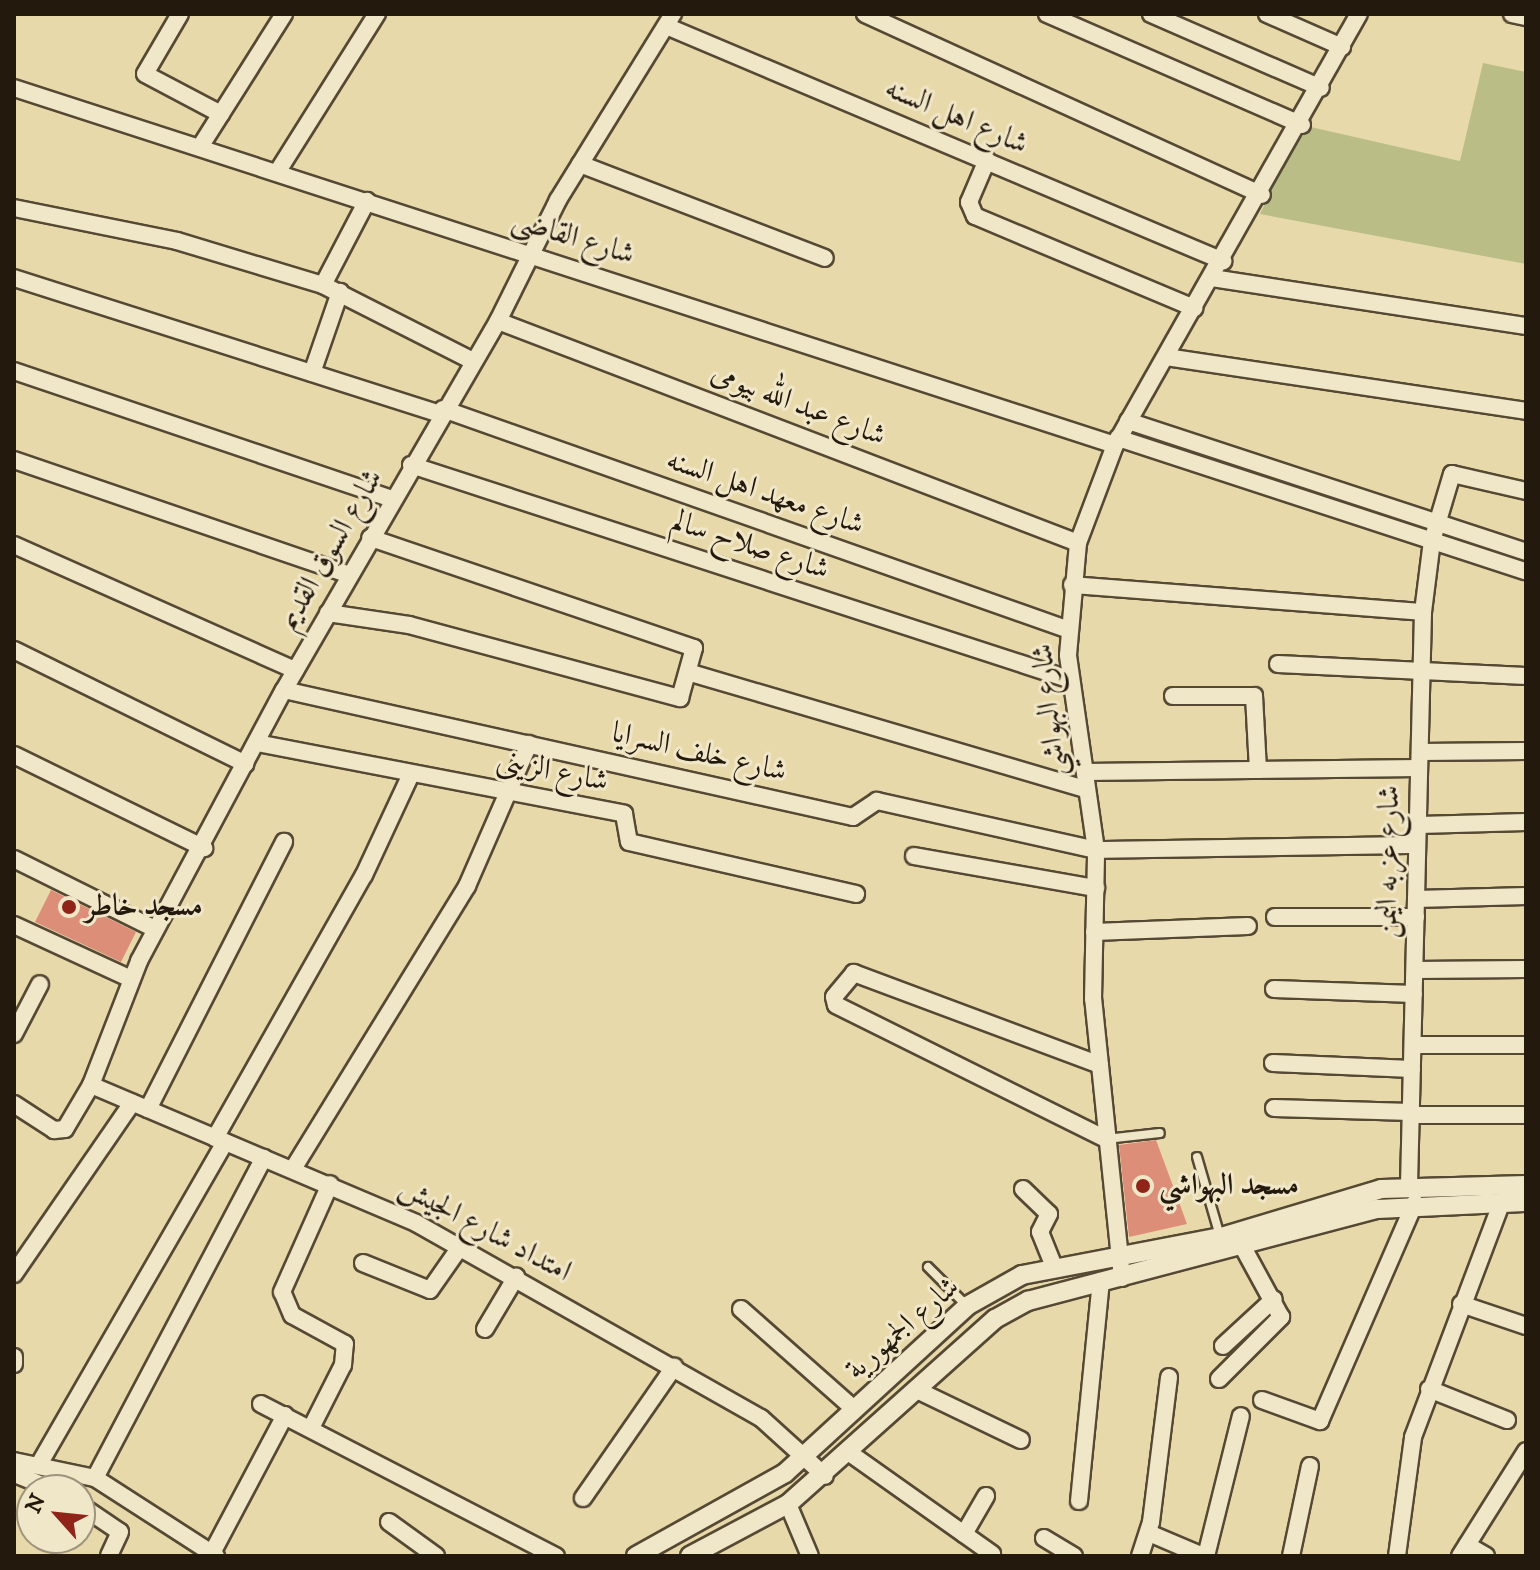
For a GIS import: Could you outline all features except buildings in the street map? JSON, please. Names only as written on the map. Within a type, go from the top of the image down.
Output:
[{"type":"street","points":[[180,14],[145,74],[221,114]]},
{"type":"street","points":[[200,147],[284,14]]},
{"type":"street","points":[[278,171],[377,14]]},
{"type":"street","points":[[865,14],[1262,195]]},
{"type":"street","points":[[1047,14],[1302,125]]},
{"type":"street","points":[[1151,14],[1321,88]]},
{"type":"street","points":[[1267,14],[1342,47]]},
{"type":"street","name":"شارع البهواشي","points":[[1122,1278],[1100,1065],[1094,932],[1096,850],[1071,680],[1069,630],[1078,543],[1128,421],[1302,125],[1359,14]]},
{"type":"street","points":[[1512,14],[1526,17]]},
{"type":"street","name":"شارع اهل السنه","points":[[670,20],[1223,261]]},
{"type":"street","name":"شارع السوق القديم","points":[[14,1104],[54,1130],[65,1129],[91,1085],[131,979],[155,929],[204,848],[284,690],[411,465],[498,321],[529,255],[580,164],[670,20]]},
{"type":"street","name":"شارع القاضى","points":[[14,88],[1526,571]]},
{"type":"street","points":[[987,160],[969,202],[975,216],[1194,308]]},
{"type":"street","points":[[580,164],[825,258]]},
{"type":"street","points":[[323,285],[367,201]]},
{"type":"street","points":[[14,208],[177,241],[323,285],[473,361]]},
{"type":"street","name":"شارع معهد اهل السنه","points":[[14,278],[442,412],[1069,630]]},
{"type":"street","points":[[1212,278],[1526,326]]},
{"type":"street","points":[[312,373],[340,292]]},
{"type":"street","name":"شارع عبد الله بيومى","points":[[498,321],[1078,543]]},
{"type":"street","points":[[1166,357],[1526,411]]},
{"type":"street","points":[[14,371],[393,499]]},
{"type":"street","points":[[1128,421],[1526,552]]},
{"type":"street","points":[[14,460],[350,575]]},
{"type":"street","name":"شارع صلاح سالم","points":[[411,465],[1071,680]]},
{"type":"street","name":"شارع عزبه اليمن","points":[[1412,1194],[1421,669],[1423,612],[1432,541],[1455,473],[1526,491]]},
{"type":"street","points":[[328,613],[447,635],[672,702],[691,673],[694,648],[370,538]]},
{"type":"street","points":[[14,545],[295,670]]},
{"type":"street","points":[[1072,585],[1423,612]]},
{"type":"street","points":[[14,650],[246,764]]},
{"type":"street","points":[[1278,664],[1526,676]]},
{"type":"street","points":[[691,673],[1086,780],[1526,751]]},
{"type":"street","name":"شارع خلف السرايا","points":[[284,690],[853,817],[877,801],[1096,850],[1417,845]]},
{"type":"street","points":[[1173,696],[1254,696],[1258,770]]},
{"type":"street","name":"شارع الزينى","points":[[257,743],[624,814],[629,842],[856,894]]},
{"type":"street","points":[[293,1169],[467,886],[513,793],[529,744]]},
{"type":"street","points":[[14,755],[204,848]]},
{"type":"street","points":[[41,1461],[364,875],[411,774]]},
{"type":"street","points":[[1419,825],[1526,822]]},
{"type":"street","points":[[14,1274],[140,1106],[284,842]]},
{"type":"street","points":[[914,856],[1096,888]]},
{"type":"street","points":[[14,859],[155,929]]},
{"type":"street","points":[[1416,899],[1526,896]]},
{"type":"street","points":[[1275,917],[1416,917]]},
{"type":"street","points":[[14,925],[131,979]]},
{"type":"street","points":[[1094,932],[1248,926]]},
{"type":"street","points":[[1415,970],[1526,969]]},
{"type":"street","points":[[1100,1065],[854,973],[836,1005],[1106,1139]]},
{"type":"street","points":[[14,1034],[40,984]]},
{"type":"street","points":[[1274,989],[1414,994]]},
{"type":"street","points":[[1413,1045],[1526,1045]]},
{"type":"street","points":[[1273,1063],[1412,1069]]},
{"type":"street","name":"امتداد شارع الجيش","points":[[91,1085],[330,1184],[460,1247],[674,1367],[806,1453],[825,1476]]},
{"type":"street","points":[[1274,1108],[1526,1115]]},
{"type":"street","points":[[96,1476],[264,1158]]},
{"type":"street","points":[[311,1428],[343,1365],[345,1344],[292,1315],[282,1292],[330,1184]]},
{"type":"street","name":"شارع الجمهورية","points":[[636,1556],[726,1512],[806,1453],[967,1306],[1053,1264],[1221,1237],[1352,1195],[1412,1194],[1526,1185]]},
{"type":"street","points":[[1023,1189],[1049,1214],[1040,1232],[1053,1264]]},
{"type":"street","points":[[1262,1400],[1320,1421],[1412,1194]]},
{"type":"street","name":"شارع الجمهورية","points":[[690,1556],[788,1504],[851,1454],[995,1319],[1028,1301],[1244,1249],[1412,1194],[1526,1202]]},
{"type":"street","points":[[1397,1556],[1407,1464],[1429,1389],[1502,1201]]},
{"type":"street","points":[[363,1263],[430,1290],[460,1247]]},
{"type":"street","points":[[1219,1379],[1279,1323],[1274,1299],[1244,1249]]},
{"type":"street","points":[[485,1329],[516,1277]]},
{"type":"street","points":[[1079,1501],[1101,1281]]},
{"type":"street","points":[[1223,1346],[1274,1299]]},
{"type":"street","points":[[1461,1304],[1526,1326]]},
{"type":"street","points":[[741,1309],[854,1409]]},
{"type":"street","points":[[14,1357],[14,1364]]},
{"type":"street","points":[[583,1498],[674,1367]]},
{"type":"street","points":[[1140,1556],[1149,1533],[1169,1377]]},
{"type":"street","points":[[1429,1389],[1507,1420]]},
{"type":"street","points":[[919,1391],[1021,1440]]},
{"type":"street","points":[[261,1404],[556,1556]]},
{"type":"street","points":[[96,1479],[214,1555],[285,1415]]},
{"type":"street","points":[[1149,1533],[1205,1556],[1241,1416]]},
{"type":"street","points":[[1486,1556],[1464,1550],[1520,1472],[1526,1451]]},
{"type":"street","points":[[851,1454],[992,1554]]},
{"type":"street","points":[[16,1468],[41,1461],[82,1474]]},
{"type":"street","points":[[1291,1556],[1310,1466]]},
{"type":"street","points":[[964,1534],[986,1496]]},
{"type":"street","points":[[788,1504],[810,1556]]},
{"type":"street","points":[[96,1516],[120,1532],[109,1556]]},
{"type":"street","points":[[389,1522],[436,1556]]},
{"type":"street","points":[[1044,1538],[1074,1556]]},
{"type":"lane","points":[[1106,1139],[1160,1133]]},
{"type":"lane","points":[[1197,1157],[1221,1237]]},
{"type":"lane","points":[[928,1267],[967,1306]]},
{"type":"green space","points":[[1483,63],[1526,72],[1526,264],[1260,214],[1302,125],[1460,161]]},
{"type":"place","name":"مسجد خاطر","points":[[69,907]]},
{"type":"place","name":"مسجد البهواشي","points":[[1143,1186]]}]
